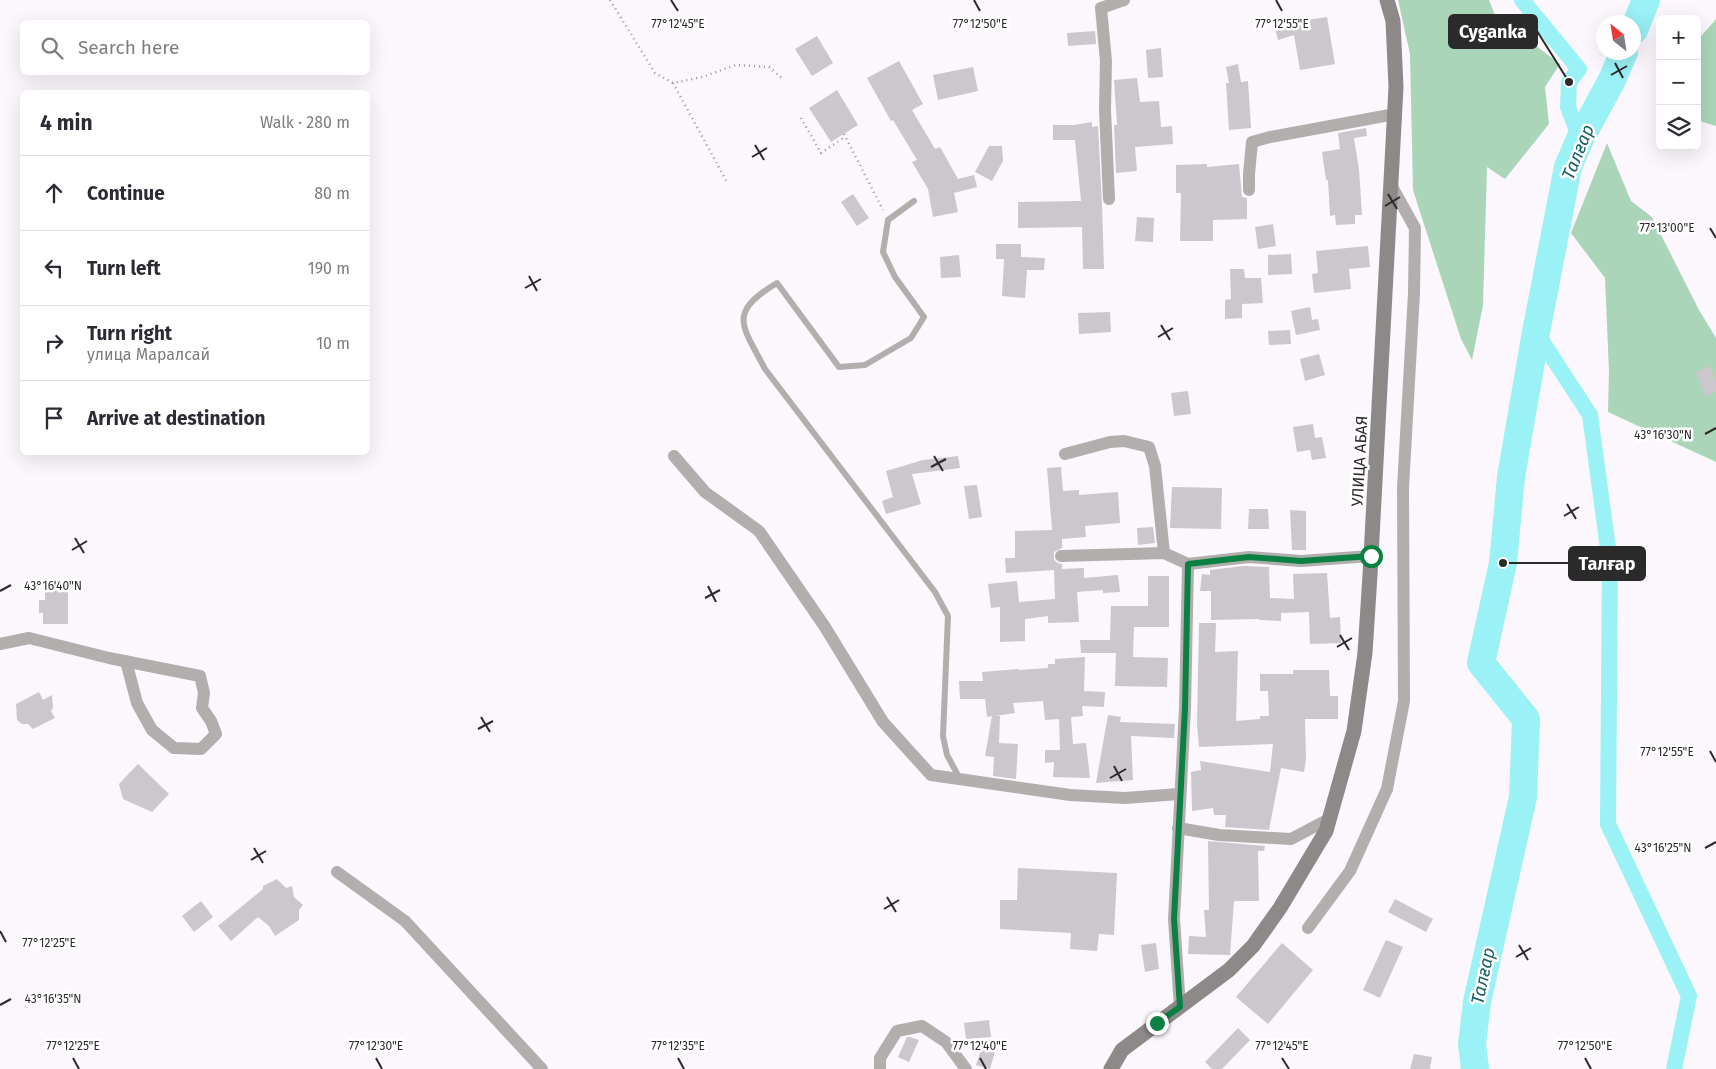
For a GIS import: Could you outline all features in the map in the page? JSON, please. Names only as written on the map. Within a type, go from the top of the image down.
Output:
[{"type":"street","points":[[1110,199],[1105,110],[1106,69],[1101,8],[1124,0]]},
{"type":"street","name":"УЛИЦА АБАЯ","points":[[1111,1069],[1122,1050],[1229,970],[1253,946],[1280,908],[1326,831],[1354,731],[1365,653],[1395,114],[1396,87],[1393,21],[1387,0]]},
{"type":"street","points":[[1249,190],[1252,142],[1395,114]]},
{"type":"street","points":[[1308,928],[1350,870],[1387,789],[1404,701],[1403,488],[1414,293],[1415,228],[1391,185]]},
{"type":"street","points":[[1065,454],[1110,442],[1124,441],[1149,447],[1155,466],[1164,553]]},
{"type":"street","points":[[674,456],[705,492],[759,531],[825,627],[883,722],[931,775],[1070,795],[1125,798],[1180,794]]},
{"type":"street","points":[[1061,556],[1164,553],[1188,564],[1249,557],[1301,561],[1371,556]]},
{"type":"street","points":[[1180,1007],[1174,919],[1185,708],[1188,564]]},
{"type":"street","points":[[0,644],[29,638],[124,661],[200,676],[204,692],[202,708],[211,721],[216,734],[201,749],[174,748],[152,730],[137,703],[124,661]]},
{"type":"street","points":[[1178,828],[1219,835],[1291,839],[1330,819]]},
{"type":"street","points":[[337,872],[405,921],[542,1069]]},
{"type":"street","points":[[880,1069],[880,1058],[896,1031],[922,1026],[946,1042],[966,1069]]},
{"type":"lane","points":[[914,201],[888,220],[883,252],[895,277],[924,317],[911,338],[865,365],[839,367],[777,283],[758,295],[745,310],[743,328],[766,369],[936,592],[948,616],[943,736],[947,755],[960,780]]},
{"type":"path","points":[[610,0],[656,73],[673,83],[728,184]]},
{"type":"path","points":[[673,83],[702,77],[736,66],[769,67],[784,80]]},
{"type":"path","points":[[801,118],[822,153],[842,139],[847,141]]},
{"type":"path","points":[[844,134],[882,210]]},
{"type":"green space","points":[[1398,0],[1489,0],[1495,15],[1560,64],[1545,87],[1549,124],[1505,179],[1487,167],[1483,305],[1472,360],[1461,339],[1413,190],[1410,54]]},
{"type":"green space","points":[[1716,19],[1716,126],[1701,121],[1701,36]]},
{"type":"green space","points":[[1607,143],[1631,201],[1652,217],[1699,310],[1716,338],[1716,462],[1608,412],[1609,372],[1605,278],[1571,233]]},
{"type":"building","points":[[1327,17],[1335,64],[1300,70],[1294,35],[1278,40],[1275,28],[1292,22]]},
{"type":"building","points":[[1095,31],[1096,44],[1068,46],[1067,33]]},
{"type":"building","points":[[817,36],[833,63],[812,76],[795,49]]},
{"type":"building","points":[[1161,48],[1163,77],[1148,78],[1146,50]]},
{"type":"building","points":[[899,61],[923,104],[912,110],[935,149],[940,147],[958,179],[974,175],[977,187],[954,193],[958,212],[933,217],[928,189],[912,162],[917,160],[893,120],[891,121],[867,78]]},
{"type":"building","points":[[1238,64],[1241,82],[1248,81],[1251,128],[1229,130],[1226,83],[1229,83],[1226,67]]},
{"type":"building","points":[[973,67],[978,91],[938,100],[933,75]]},
{"type":"building","points":[[1137,78],[1140,102],[1159,101],[1161,127],[1172,126],[1173,144],[1135,147],[1137,171],[1116,173],[1114,125],[1117,125],[1114,80]]},
{"type":"building","points":[[837,90],[858,125],[831,142],[809,108]]},
{"type":"building","points":[[1092,122],[1092,127],[1098,126],[1104,269],[1083,269],[1082,227],[1018,228],[1018,202],[1081,201],[1075,140],[1053,140],[1053,125],[1074,125]]},
{"type":"building","points":[[1366,128],[1367,136],[1354,138],[1359,169],[1362,215],[1355,215],[1355,224],[1336,225],[1335,215],[1330,216],[1328,180],[1326,180],[1322,152],[1340,149],[1338,133]]},
{"type":"building","points":[[989,146],[1002,146],[1003,161],[992,181],[975,172]]},
{"type":"building","points":[[1207,164],[1207,167],[1239,164],[1242,197],[1247,198],[1247,219],[1213,220],[1213,241],[1180,241],[1181,193],[1176,193],[1176,165]]},
{"type":"building","points":[[853,194],[869,218],[857,226],[841,202]]},
{"type":"building","points":[[1137,217],[1154,218],[1153,242],[1135,241]]},
{"type":"building","points":[[1273,224],[1276,246],[1258,249],[1255,227]]},
{"type":"building","points":[[996,244],[1021,244],[1021,257],[1045,258],[1044,270],[1027,270],[1025,298],[1002,296],[1004,259],[996,259]]},
{"type":"building","points":[[1368,246],[1370,267],[1349,269],[1351,289],[1314,293],[1312,274],[1318,273],[1316,251]]},
{"type":"building","points":[[1291,254],[1292,274],[1268,275],[1268,255]]},
{"type":"building","points":[[959,255],[961,277],[941,278],[940,257]]},
{"type":"building","points":[[1230,269],[1244,269],[1245,278],[1261,278],[1263,303],[1242,304],[1242,318],[1225,319],[1225,300],[1231,299]]},
{"type":"building","points":[[1310,307],[1312,320],[1318,319],[1320,330],[1296,335],[1291,311]]},
{"type":"building","points":[[1110,312],[1111,332],[1079,334],[1078,313]]},
{"type":"building","points":[[1290,330],[1291,344],[1269,345],[1268,331]]},
{"type":"building","points":[[1319,354],[1325,375],[1305,381],[1300,359]]},
{"type":"building","points":[[1710,366],[1716,381],[1716,392],[1706,396],[1696,372]]},
{"type":"building","points":[[1188,391],[1191,414],[1174,416],[1171,393]]},
{"type":"building","points":[[1313,424],[1315,438],[1322,437],[1326,458],[1312,460],[1310,450],[1297,452],[1293,427]]},
{"type":"building","points":[[958,456],[960,468],[912,474],[921,504],[886,514],[882,501],[893,497],[886,471],[923,460]]},
{"type":"building","points":[[1061,467],[1063,491],[1079,490],[1079,495],[1118,492],[1120,523],[1085,526],[1086,537],[1062,539],[1062,548],[1054,552],[1054,560],[1062,564],[1062,569],[1084,568],[1084,578],[1118,575],[1120,592],[1103,593],[1103,590],[1077,592],[1079,622],[1048,623],[1048,616],[1025,619],[1025,641],[1000,642],[1000,607],[991,608],[988,584],[1017,581],[1019,602],[1055,599],[1054,570],[1006,573],[1005,558],[1015,558],[1015,531],[1052,530],[1047,468]]},
{"type":"building","points":[[977,485],[982,517],[969,519],[964,486]]},
{"type":"building","points":[[1172,487],[1222,488],[1221,529],[1170,528]]},
{"type":"building","points":[[1249,509],[1268,509],[1269,529],[1248,529]]},
{"type":"building","points":[[1290,510],[1306,511],[1306,550],[1292,550]]},
{"type":"building","points":[[1153,527],[1155,543],[1138,545],[1137,528]]},
{"type":"building","points":[[1243,566],[1269,567],[1270,598],[1294,599],[1293,574],[1327,573],[1330,618],[1340,617],[1341,643],[1310,644],[1309,612],[1281,613],[1281,621],[1259,619],[1211,620],[1211,591],[1200,591],[1202,574],[1210,575],[1210,570]]},
{"type":"building","points":[[1148,576],[1169,576],[1169,627],[1134,627],[1133,657],[1168,658],[1167,687],[1115,686],[1116,653],[1081,653],[1080,640],[1110,640],[1111,606],[1148,606]]},
{"type":"building","points":[[45,590],[68,591],[68,624],[43,624],[43,613],[39,613],[39,600],[45,600]]},
{"type":"building","points":[[1199,623],[1216,623],[1215,652],[1238,651],[1236,721],[1260,719],[1260,716],[1269,716],[1268,691],[1260,691],[1260,674],[1293,674],[1293,670],[1329,670],[1330,696],[1338,696],[1338,719],[1305,719],[1306,759],[1304,772],[1281,768],[1269,830],[1225,827],[1226,815],[1214,815],[1213,808],[1192,811],[1191,772],[1201,770],[1200,761],[1270,772],[1273,744],[1199,747],[1197,724]]},
{"type":"building","points":[[1085,657],[1084,691],[1105,692],[1104,707],[1082,706],[1083,716],[1071,717],[1073,744],[1086,743],[1090,778],[1053,777],[1054,762],[1045,763],[1045,750],[1060,750],[1059,719],[1045,720],[1043,701],[1013,703],[1015,713],[995,716],[1000,716],[999,743],[1018,744],[1016,779],[993,776],[994,757],[985,756],[992,716],[987,717],[985,699],[960,699],[959,681],[983,681],[982,672],[1048,668],[1048,664],[1055,664],[1055,659]]},
{"type":"building","points":[[39,692],[43,700],[52,695],[53,708],[51,711],[55,718],[33,729],[28,724],[22,724],[17,720],[16,704]]},
{"type":"building","points":[[1108,715],[1121,717],[1120,722],[1175,724],[1174,738],[1131,736],[1133,780],[1096,783]]},
{"type":"building","points":[[138,764],[169,794],[152,812],[123,799],[119,784]]},
{"type":"building","points":[[1208,841],[1265,846],[1264,851],[1258,851],[1259,901],[1234,901],[1230,955],[1188,954],[1189,936],[1206,937],[1204,910],[1209,910]]},
{"type":"building","points":[[1018,868],[1117,873],[1114,935],[1099,934],[1097,951],[1070,949],[1071,933],[1000,929],[1000,900],[1017,900]]},
{"type":"building","points":[[277,879],[286,888],[292,886],[294,897],[303,905],[299,910],[299,920],[275,936],[269,926],[258,917],[231,941],[218,926],[263,889],[263,886]]},
{"type":"building","points":[[1395,899],[1433,919],[1426,932],[1388,912]]},
{"type":"building","points":[[201,901],[213,917],[194,932],[182,916]]},
{"type":"building","points":[[1386,940],[1403,947],[1380,998],[1363,990]]},
{"type":"building","points":[[1156,943],[1159,969],[1145,972],[1141,945]]},
{"type":"building","points":[[1282,943],[1313,970],[1268,1024],[1236,997]]},
{"type":"building","points":[[989,1020],[991,1037],[966,1039],[964,1023]]},
{"type":"building","points":[[1238,1028],[1250,1040],[1222,1069],[1212,1069],[1205,1062]]},
{"type":"building","points":[[907,1037],[919,1040],[909,1062],[898,1057]]},
{"type":"building","points":[[983,1044],[996,1048],[990,1069],[976,1065]]},
{"type":"building","points":[[1414,1054],[1432,1057],[1430,1069],[1410,1069]]},
{"type":"waterway","points":[[1522,0],[1579,69],[1569,82],[1568,107],[1580,139]]},
{"type":"waterway","name":"Талғар","points":[[1640,15],[1646,0]]},
{"type":"waterway","name":"Талғар","points":[[1475,1069],[1472,1044],[1477,1002],[1523,797],[1526,719],[1481,663],[1503,563],[1511,477],[1536,332],[1568,167],[1580,139],[1612,80],[1621,60]]},
{"type":"waterway","points":[[1536,332],[1590,415],[1610,563],[1608,824],[1689,996],[1674,1069]]},
{"type":"place","name":"Cyganka","points":[[1569,82]]},
{"type":"place","name":"Талғар","points":[[1503,563]]},
{"type":"route","points":[[1157,1023],[1180,1007],[1174,919],[1185,708],[1188,564],[1249,557],[1301,561],[1371,556]]}]
